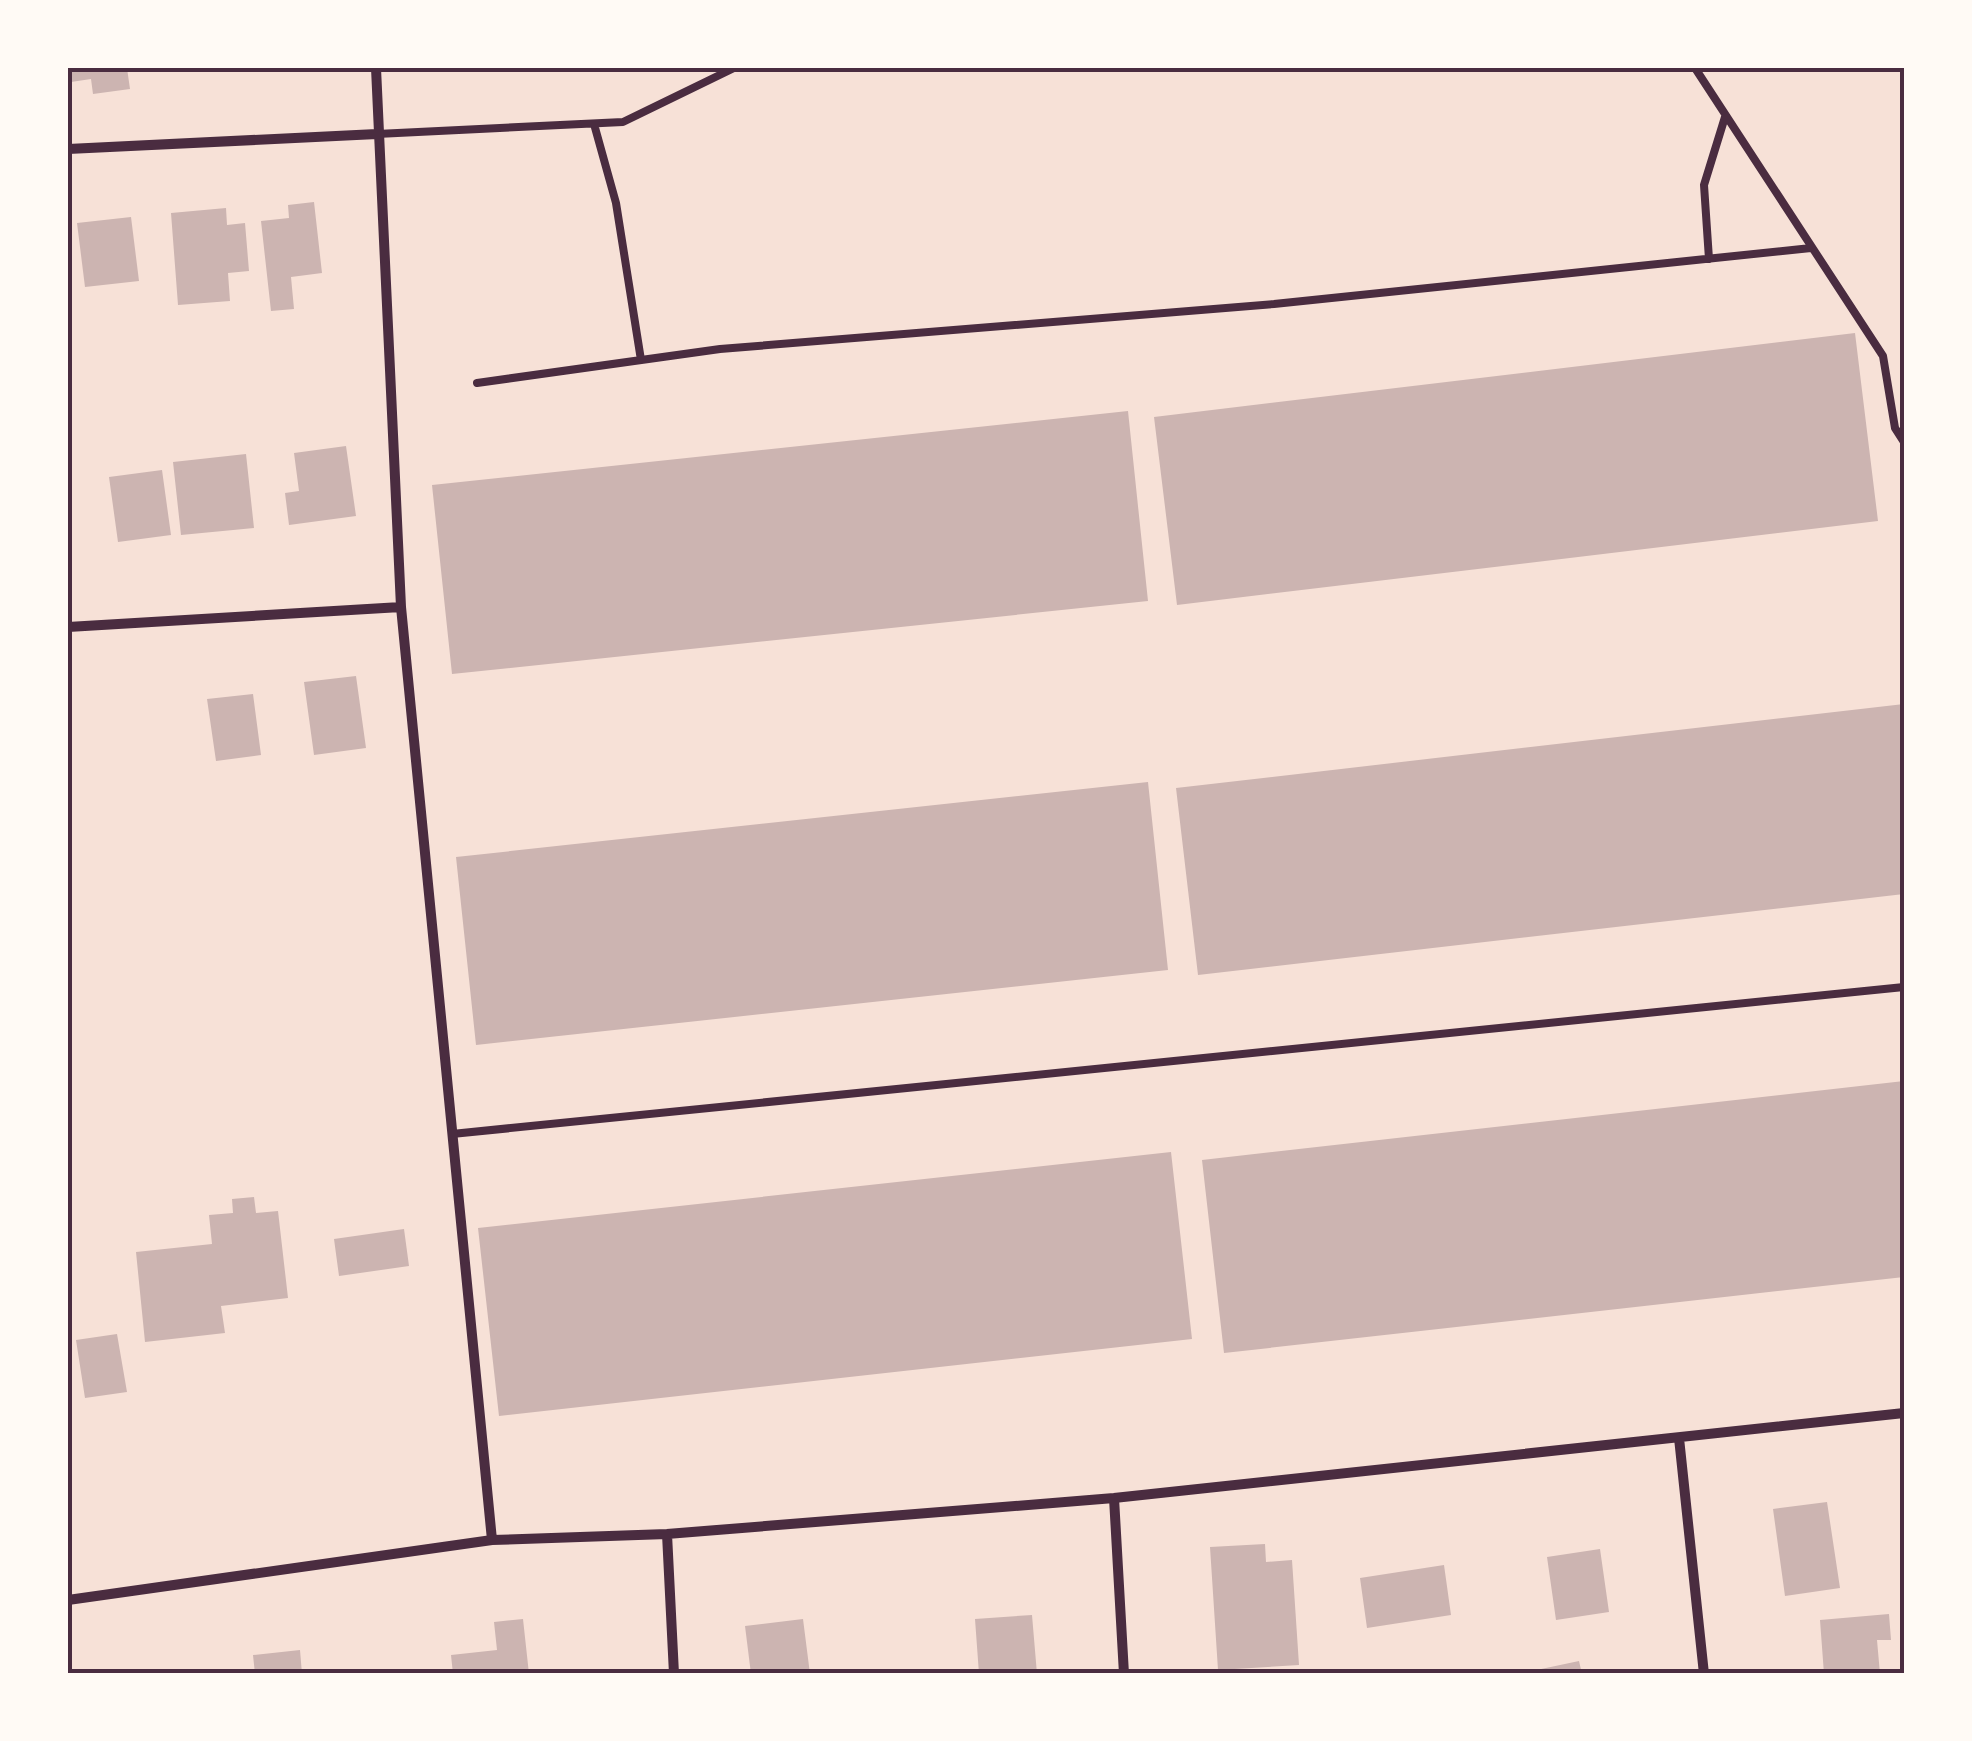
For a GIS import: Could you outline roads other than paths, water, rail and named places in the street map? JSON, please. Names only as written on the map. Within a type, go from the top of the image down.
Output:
[{"type":"street","points":[[376,68],[400,607],[492,1540]]},
{"type":"street","points":[[68,149],[377,134]]},
{"type":"street","points":[[68,628],[400,607]]},
{"type":"street","points":[[68,1600],[492,1540],[667,1534],[1114,1498],[1904,1414]]},
{"type":"street","points":[[1679,1438],[1704,1674]]},
{"type":"street","points":[[1114,1498],[1124,1674]]},
{"type":"street","points":[[667,1534],[674,1674]]},
{"type":"lane","points":[[377,134],[623,122],[734,68]]},
{"type":"lane","points":[[1700,69],[1725,116],[1882,356],[1896,428],[1904,442]]},
{"type":"lane","points":[[1708,259],[1704,185],[1725,116]]},
{"type":"lane","points":[[594,124],[616,203],[640,360]]},
{"type":"lane","points":[[477,383],[720,349],[1274,304],[1812,248]]},
{"type":"lane","points":[[452,1134],[1904,987]]}]
